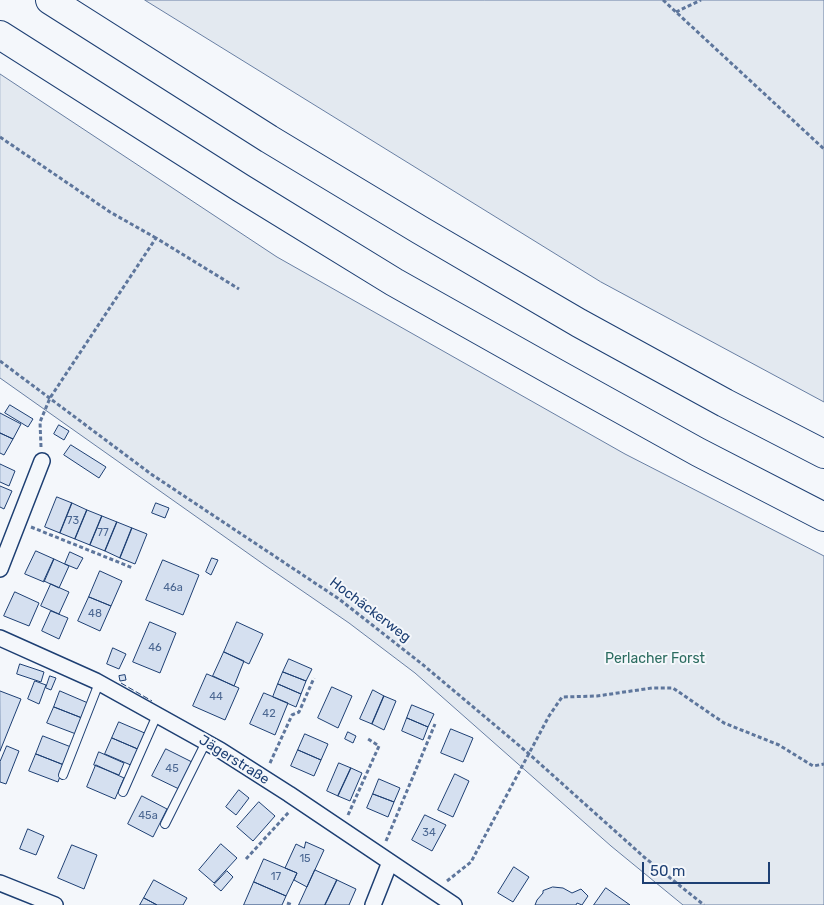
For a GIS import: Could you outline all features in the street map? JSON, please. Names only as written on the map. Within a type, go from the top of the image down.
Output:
[{"type":"highway","points":[[50,0],[269,139],[437,240],[579,323],[725,403],[824,454]]},
{"type":"highway","points":[[0,35],[240,188],[394,282],[698,452],[824,517]]},
{"type":"street","points":[[0,568],[42,461]]},
{"type":"street","name":"Jägerstraße","points":[[0,638],[99,683],[206,742],[263,777],[454,905]]},
{"type":"street","points":[[373,905],[385,859]]},
{"type":"street","points":[[0,883],[55,905]]},
{"type":"lane","points":[[63,775],[99,683]]},
{"type":"lane","points":[[123,792],[157,714]]},
{"type":"lane","points":[[164,824],[206,742]]},
{"type":"path","points":[[663,0],[824,149]]},
{"type":"path","points":[[676,12],[701,0]]},
{"type":"path","points":[[0,138],[110,212],[239,289]]},
{"type":"path","points":[[42,461],[40,422],[50,398],[156,238]]},
{"type":"path","name":"Hochäckerweg","points":[[0,361],[151,474],[339,599],[422,664],[528,753],[644,857],[704,905]]},
{"type":"path","points":[[18,522],[133,568]]},
{"type":"path","points":[[263,777],[292,715],[299,712],[314,678]]},
{"type":"path","points":[[434,891],[471,862],[528,753],[562,697],[597,696],[652,688],[673,688],[724,723],[780,745],[813,766],[824,764]]},
{"type":"path","points":[[385,859],[435,724]]},
{"type":"path","points":[[342,830],[380,746],[368,739]]},
{"type":"path","points":[[246,859],[299,801]]},
{"type":"path","points":[[288,903],[292,905]]},
{"type":"green space","points":[[145,0],[824,0],[824,402],[601,282]]},
{"type":"green space","name":"Perlacher Forst","points":[[0,74],[277,257],[625,454],[824,556],[824,905],[683,905],[611,846],[415,673],[349,623],[0,378]]},
{"type":"building","points":[[10,405],[33,419],[28,427],[5,413]]},
{"type":"building","points":[[0,413],[21,424],[13,439],[0,433]]},
{"type":"building","points":[[59,425],[69,431],[64,440],[54,434]]},
{"type":"building","points":[[0,433],[13,439],[4,455],[0,453]]},
{"type":"building","points":[[71,445],[106,467],[99,478],[64,455]]},
{"type":"building","points":[[0,464],[15,471],[9,486],[0,482]]},
{"type":"building","points":[[0,486],[12,491],[4,509],[0,507]]},
{"type":"building","points":[[57,497],[72,503],[60,533],[45,527]]},
{"type":"building","points":[[72,503],[87,510],[75,539],[60,533]]},
{"type":"building","points":[[156,503],[169,508],[165,518],[152,513]]},
{"type":"building","points":[[87,510],[102,516],[90,545],[75,539]]},
{"type":"building","points":[[102,516],[117,522],[105,551],[90,545]]},
{"type":"building","points":[[117,522],[132,528],[120,558],[105,551]]},
{"type":"building","points":[[132,528],[147,534],[135,564],[120,558]]},
{"type":"building","points":[[36,551],[54,559],[44,582],[25,574]]},
{"type":"building","points":[[70,552],[83,558],[77,569],[65,564]]},
{"type":"building","points":[[212,558],[218,560],[211,575],[206,572]]},
{"type":"building","points":[[54,559],[69,566],[59,588],[44,581]]},
{"type":"building","points":[[163,560],[199,575],[183,615],[146,600]]},
{"type":"building","points":[[100,571],[122,581],[111,606],[89,597]]},
{"type":"building","points":[[51,584],[69,592],[59,614],[41,606]]},
{"type":"building","points":[[15,592],[39,603],[29,626],[4,616]]},
{"type":"building","points":[[89,597],[111,606],[100,631],[78,621]]},
{"type":"building","points":[[51,611],[68,618],[59,639],[42,631]]},
{"type":"building","points":[[150,622],[176,633],[160,673],[133,662]]},
{"type":"building","points":[[237,622],[263,634],[249,664],[224,652]]},
{"type":"building","points":[[113,648],[126,654],[119,669],[107,664]]},
{"type":"building","points":[[224,652],[244,661],[234,686],[213,676]]},
{"type":"building","points":[[289,659],[312,669],[306,681],[283,672]]},
{"type":"building","points":[[20,664],[44,672],[41,682],[17,674]]},
{"type":"building","points":[[283,672],[306,681],[301,694],[278,684]]},
{"type":"building","points":[[207,674],[239,688],[225,720],[193,706]]},
{"type":"building","points":[[125,675],[126,680],[120,681],[119,676]]},
{"type":"building","points":[[50,676],[56,678],[51,690],[46,688]]},
{"type":"building","points":[[35,681],[46,685],[39,704],[28,699]]},
{"type":"building","points":[[278,684],[301,694],[296,707],[273,697]]},
{"type":"building","points":[[332,687],[352,696],[338,728],[318,718]]},
{"type":"building","points":[[373,690],[384,696],[372,724],[360,719]]},
{"type":"building","points":[[0,691],[21,699],[0,751]]},
{"type":"building","points":[[60,691],[88,703],[82,718],[54,707]]},
{"type":"building","points":[[264,693],[288,703],[275,735],[250,724]]},
{"type":"building","points":[[384,696],[396,701],[384,730],[372,724]]},
{"type":"building","points":[[412,705],[434,714],[428,727],[407,718]]},
{"type":"building","points":[[54,707],[82,718],[76,734],[47,723]]},
{"type":"building","points":[[407,718],[428,727],[423,740],[402,731]]},
{"type":"building","points":[[119,722],[147,734],[140,750],[112,738]]},
{"type":"building","points":[[451,729],[473,738],[463,762],[441,753]]},
{"type":"building","points":[[348,732],[356,736],[353,743],[345,739]]},
{"type":"building","points":[[305,734],[328,744],[321,760],[298,750]]},
{"type":"building","points":[[43,736],[71,747],[64,765],[36,754]]},
{"type":"building","points":[[112,738],[140,750],[133,766],[105,754]]},
{"type":"building","points":[[7,746],[19,751],[6,784],[0,782],[0,762]]},
{"type":"building","points":[[166,749],[192,762],[179,789],[152,776]]},
{"type":"building","points":[[298,750],[321,760],[314,776],[291,766]]},
{"type":"building","points":[[99,752],[124,763],[119,775],[94,765]]},
{"type":"building","points":[[36,754],[64,765],[58,782],[29,771]]},
{"type":"building","points":[[339,763],[351,768],[338,796],[327,791]]},
{"type":"building","points":[[96,765],[124,778],[115,799],[87,787]]},
{"type":"building","points":[[351,768],[362,773],[350,801],[338,796]]},
{"type":"building","points":[[455,774],[469,781],[453,817],[438,810]]},
{"type":"building","points":[[379,779],[400,788],[394,802],[373,794]]},
{"type":"building","points":[[239,790],[249,798],[236,815],[226,807]]},
{"type":"building","points":[[373,794],[394,802],[388,817],[367,808]]},
{"type":"building","points":[[142,796],[167,809],[153,837],[128,824]]},
{"type":"building","points":[[259,802],[275,816],[253,841],[237,827]]},
{"type":"building","points":[[425,815],[446,825],[432,851],[412,840]]},
{"type":"building","points":[[28,829],[44,836],[36,855],[20,849]]},
{"type":"building","points":[[306,842],[324,850],[307,887],[294,880],[297,873],[285,868],[296,844],[304,848]]},
{"type":"building","points":[[221,844],[237,858],[214,883],[199,870]]},
{"type":"building","points":[[72,845],[97,855],[84,889],[58,878]]},
{"type":"building","points":[[264,859],[297,873],[286,896],[254,882]]},
{"type":"building","points":[[514,867],[529,877],[513,902],[498,893]]},
{"type":"building","points":[[315,870],[337,880],[325,905],[299,905]]},
{"type":"building","points":[[227,871],[233,877],[221,891],[214,885]]},
{"type":"building","points":[[154,880],[187,898],[183,905],[157,905],[144,898]]},
{"type":"building","points":[[337,880],[356,889],[349,905],[325,905]]},
{"type":"building","points":[[254,882],[286,896],[282,905],[244,905]]},
{"type":"building","points":[[553,887],[563,888],[572,893],[581,889],[588,896],[582,905],[577,903],[576,905],[535,905],[543,891]]},
{"type":"building","points":[[606,888],[630,905],[594,905]]},
{"type":"building","points":[[144,898],[157,905],[140,905]]},
{"type":"fence","points":[[121,683],[152,701]]}]
